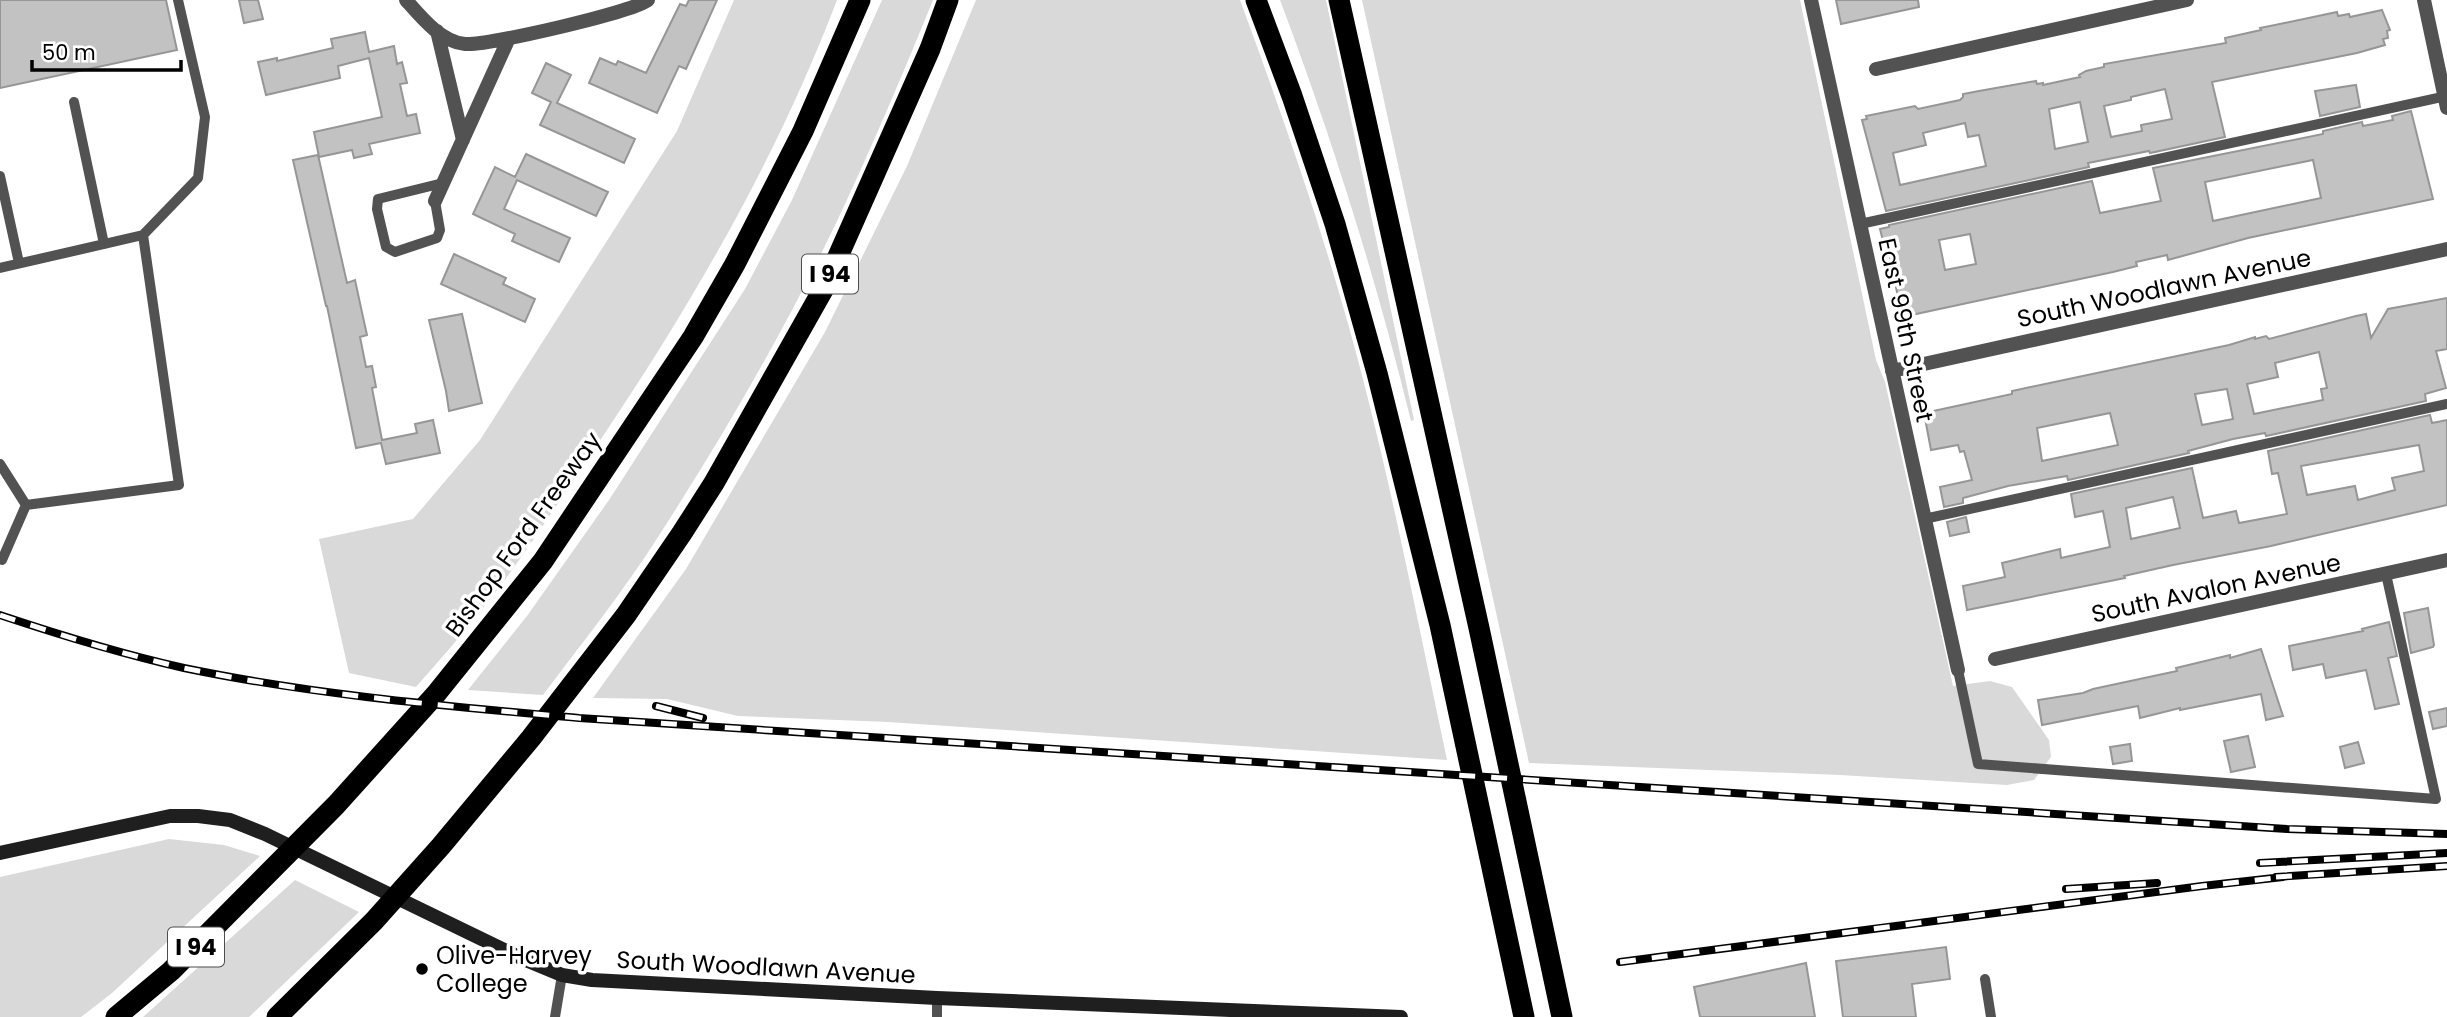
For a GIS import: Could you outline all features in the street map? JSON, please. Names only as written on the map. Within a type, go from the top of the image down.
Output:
[{"type":"highway","name":"Bishop Ford Freeway","points":[[116,1017],[171,971],[383,755],[488,631],[542,561],[693,337],[735,264],[803,131],[860,0]]},
{"type":"highway","name":"I 94","points":[[277,1017],[374,921],[441,846],[531,738],[625,615],[682,533],[714,483],[824,288],[930,48],[948,0]]},
{"type":"highway","points":[[1256,0],[1335,224],[1377,373],[1440,625],[1524,1017]]},
{"type":"highway","points":[[1339,0],[1479,628],[1562,1017]]},
{"type":"street","points":[[406,0],[437,32],[463,44],[509,38],[620,12],[648,0]]},
{"type":"street","name":"East 99th Street","points":[[1811,0],[1958,670]]},
{"type":"street","points":[[1876,69],[2187,0]]},
{"type":"street","points":[[2424,0],[2446,100]]},
{"type":"street","points":[[437,32],[463,139]]},
{"type":"street","points":[[435,201],[509,38]]},
{"type":"street","name":"South Woodlawn Avenue","points":[[1892,371],[2447,249]]},
{"type":"street","name":"South Avalon Avenue","points":[[1995,659],[2447,560]]},
{"type":"street","name":"South Woodlawn Avenue","points":[[0,853],[170,816],[198,816],[230,820],[265,834],[521,958],[562,975],[626,983],[1306,1015],[1401,1017]]},
{"type":"lane","points":[[0,268],[143,235],[198,178],[205,117],[178,0]]},
{"type":"lane","points":[[1860,224],[2446,100]]},
{"type":"lane","points":[[74,102],[104,244]]},
{"type":"lane","points":[[0,176],[19,263]]},
{"type":"lane","points":[[435,201],[440,230],[437,238],[395,252],[386,247],[377,209],[378,199],[443,183]]},
{"type":"lane","points":[[26,505],[179,485],[143,235]]},
{"type":"lane","points":[[1924,519],[2447,404]]},
{"type":"lane","points":[[0,464],[26,505]]},
{"type":"lane","points":[[0,559],[2,560],[26,505]]},
{"type":"lane","points":[[1958,670],[1978,764],[2436,799],[2386,574]]},
{"type":"lane","points":[[555,1017],[562,975]]},
{"type":"lane","points":[[1985,979],[1992,1017]]},
{"type":"lane","points":[[937,998],[937,1017]]},
{"type":"shaded area","points":[[734,0],[837,0],[789,113],[703,277],[639,382],[528,548],[449,650],[416,687],[349,673],[319,539],[413,519],[480,440],[677,131]]},
{"type":"shaded area","points":[[882,0],[933,0],[838,219],[776,341],[683,499],[645,557],[543,695],[468,690],[527,616],[609,500],[745,289],[792,200]]},
{"type":"shaded area","points":[[976,0],[1240,0],[1305,184],[1356,353],[1398,527],[1447,760],[888,722],[738,716],[667,699],[593,698],[686,569],[825,332],[907,166]]},
{"type":"shaded area","points":[[1280,0],[1326,0],[1414,420],[1411,421],[1352,209]]},
{"type":"shaded area","points":[[1362,0],[1800,0],[1876,360],[1885,382],[1953,686],[1990,681],[2012,687],[2049,740],[2051,757],[2034,780],[2007,785],[1840,775],[1529,763]]},
{"type":"shaded area","points":[[169,839],[224,845],[260,856],[112,993],[81,1017],[0,1017],[0,877]]},
{"type":"shaded area","points":[[295,880],[359,912],[249,1017],[143,1017]]},
{"type":"building","points":[[0,0],[166,0],[177,50],[0,88]]},
{"type":"building","points":[[239,0],[258,0],[263,19],[244,23]]},
{"type":"building","points":[[689,0],[717,0],[686,69],[679,66],[657,113],[589,83],[600,58],[616,65],[618,61],[646,73],[680,4],[686,6]]},
{"type":"building","points":[[1836,0],[1918,0],[1919,7],[1841,24]]},
{"type":"building","points":[[2382,10],[2390,30],[2387,31],[2388,38],[2383,39],[2385,45],[2212,82],[2225,137],[2088,163],[2089,167],[1886,211],[1862,120],[1867,119],[1866,116],[1960,100],[1963,94],[1979,91],[2036,81],[2037,84],[2043,85],[2080,77],[2079,75],[2086,71],[2104,67],[2104,64],[2226,43],[2225,38],[2261,30],[2260,28],[2337,12],[2338,16],[2349,14],[2350,17]],"holes":[[[2165,89],[2172,119],[2141,125],[2142,131],[2111,137],[2104,106]],[[2080,102],[2088,142],[2055,149],[2049,109]],[[1965,123],[1968,137],[1979,135],[1986,166],[1900,185],[1893,153],[1926,145],[1923,133]]]},
{"type":"building","points":[[365,32],[369,52],[394,46],[397,64],[402,62],[407,83],[400,84],[407,116],[416,114],[420,133],[369,144],[372,154],[354,158],[352,150],[319,157],[314,132],[382,117],[369,58],[338,66],[340,78],[266,95],[258,62],[277,58],[277,61],[333,48],[331,39]]},
{"type":"building","points":[[546,63],[571,75],[557,103],[635,139],[624,163],[540,125],[551,102],[532,93]]},
{"type":"building","points":[[2356,85],[2360,107],[2320,116],[2315,91]]},
{"type":"building","points":[[2411,111],[2433,199],[2248,238],[2168,260],[2167,255],[2136,262],[2137,266],[2113,272],[1902,317],[1888,248],[1885,249],[1880,229],[1889,225],[2092,181],[2100,213],[2161,201],[2153,168],[2323,134],[2323,131],[2362,122],[2363,126],[2393,120],[2392,116]],"holes":[[[2313,160],[2321,198],[2213,221],[2205,182]],[[1970,234],[1976,264],[1945,270],[1939,240]]]},
{"type":"building","points":[[526,154],[608,192],[596,216],[517,180],[504,209],[570,238],[559,262],[512,241],[515,234],[473,214],[495,167],[515,177]]},
{"type":"building","points":[[318,155],[347,283],[355,280],[367,335],[360,337],[366,367],[372,366],[376,387],[372,388],[382,440],[417,433],[415,424],[433,420],[440,453],[386,464],[381,443],[356,448],[293,160]]},
{"type":"building","points":[[454,254],[506,278],[503,284],[535,299],[525,322],[441,284]]},
{"type":"building","points":[[2447,298],[2447,349],[2436,351],[2446,388],[2425,394],[2426,401],[2266,436],[2265,433],[2233,439],[2188,451],[2189,453],[2068,480],[2067,476],[2008,486],[1963,498],[1963,503],[1944,507],[1940,487],[1972,480],[1964,451],[1960,452],[1958,445],[1931,450],[1924,413],[2255,337],[2266,336],[2269,339],[2366,314],[2371,338],[2388,309]],"holes":[[[2319,352],[2327,388],[2321,389],[2323,400],[2254,414],[2247,384],[2278,377],[2275,363]],[[2227,389],[2233,419],[2202,425],[2195,394]],[[2110,413],[2118,445],[2042,461],[2037,428]]]},
{"type":"building","points":[[462,314],[482,403],[449,411],[429,320]]},
{"type":"building","points":[[2430,415],[2432,423],[2447,420],[2447,505],[2271,546],[2124,576],[2125,578],[1967,610],[1963,586],[2005,577],[2002,563],[2060,549],[2061,558],[2110,547],[2103,511],[2075,517],[2071,494],[2192,468],[2203,518],[2236,511],[2239,523],[2287,514],[2278,473],[2272,474],[2268,451]],"holes":[[[2419,445],[2424,471],[2392,478],[2395,490],[2358,500],[2355,486],[2307,495],[2301,466]],[[2173,497],[2180,528],[2131,539],[2126,508]]]},
{"type":"building","points":[[1966,517],[1969,532],[1950,536],[1947,522]]},
{"type":"building","points":[[2428,608],[2434,645],[2411,653],[2404,613]]},
{"type":"building","points":[[2389,622],[2397,656],[2388,658],[2399,704],[2375,709],[2366,670],[2326,678],[2323,664],[2293,670],[2289,646],[2363,631],[2362,629]]},
{"type":"building","points":[[2261,649],[2283,716],[2266,720],[2261,694],[2140,718],[2138,706],[2042,725],[2038,700],[2083,693]]},
{"type":"building","points":[[2447,708],[2447,726],[2433,729],[2429,712]]},
{"type":"building","points":[[2248,736],[2255,767],[2231,772],[2224,741]]},
{"type":"building","points":[[2358,742],[2364,763],[2345,768],[2340,747]]},
{"type":"building","points":[[2130,744],[2132,761],[2113,764],[2110,747]]},
{"type":"building","points":[[1946,947],[1950,979],[1912,984],[1916,1017],[1843,1017],[1836,961]]},
{"type":"building","points":[[1806,963],[1815,1017],[1700,1017],[1694,987]]},
{"type":"railway","points":[[0,615],[138,657],[282,686],[381,699],[579,718],[2287,829],[2447,834]]},
{"type":"railway","points":[[656,706],[703,718]]},
{"type":"railway","points":[[2260,863],[2447,853]]},
{"type":"railway","points":[[2276,877],[2447,866]]},
{"type":"railway","points":[[1620,962],[2283,877]]},
{"type":"railway","points":[[2066,889],[2157,883]]},
{"type":"place","name":"Olive-Harvey College","points":[[422,969]]}]
